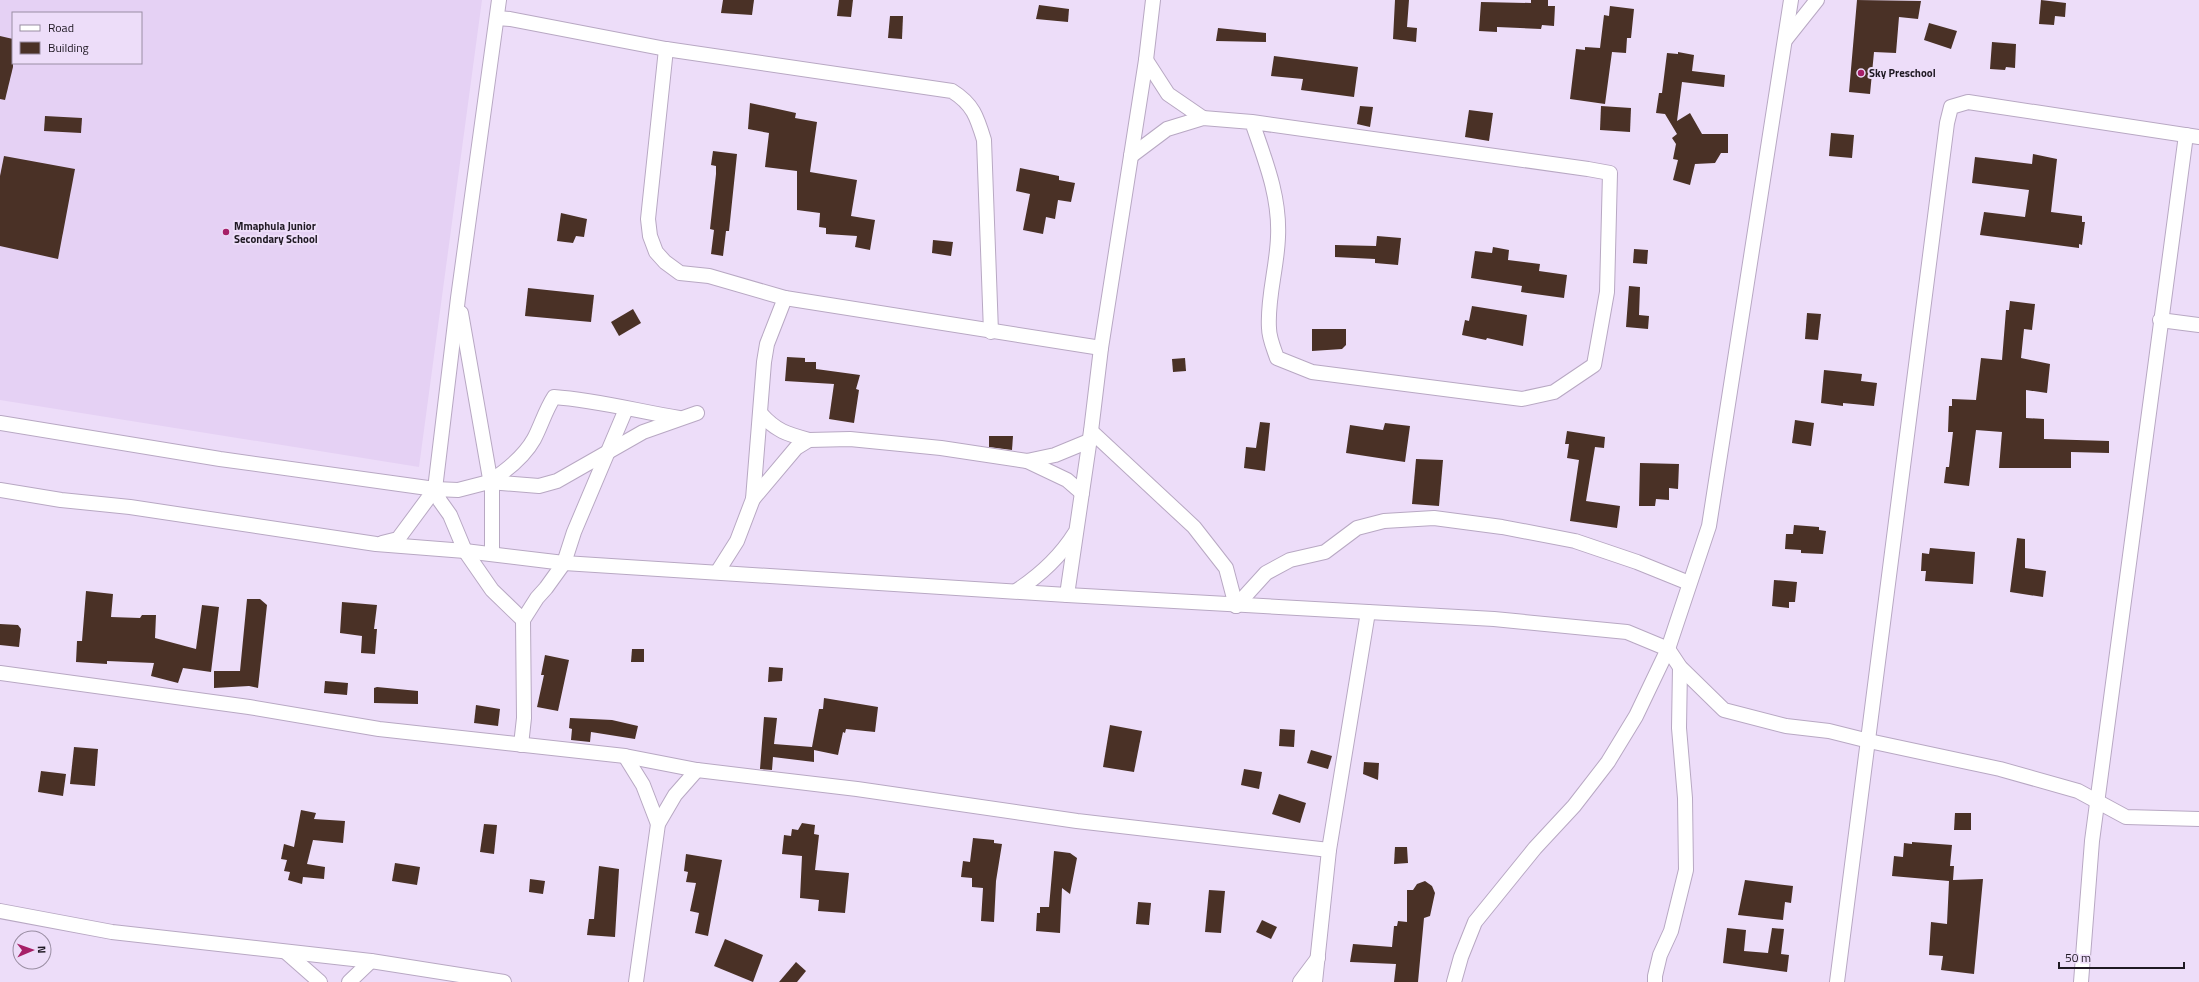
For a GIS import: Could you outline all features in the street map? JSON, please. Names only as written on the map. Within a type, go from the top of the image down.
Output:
[{"type":"street","points":[[376,544],[398,539],[435,490],[458,298],[499,0]]},
{"type":"street","points":[[1068,595],[1101,348],[1146,60],[1153,0]]},
{"type":"street","points":[[1454,982],[1461,957],[1475,922],[1536,848],[1574,806],[1608,762],[1636,716],[1668,649],[1709,526],[1791,0]]},
{"type":"street","points":[[1784,40],[1817,0]]},
{"type":"street","points":[[496,18],[510,19],[666,49],[952,91],[967,100],[979,123],[984,140],[991,332]]},
{"type":"street","points":[[666,49],[648,219],[650,236],[656,252],[665,262],[680,273],[715,278],[785,298],[991,332],[1101,348]]},
{"type":"street","points":[[1146,60],[1168,94],[1203,118]]},
{"type":"street","points":[[1837,982],[1947,123],[1951,107],[1968,102],[2192,136],[2160,320],[2092,841],[2081,982]]},
{"type":"street","points":[[1131,156],[1167,129],[1203,118],[1252,122],[1588,169],[1610,174],[1608,292],[1594,365],[1554,392],[1522,399],[1312,372],[1277,358],[1269,329],[1271,292],[1278,237],[1277,209],[1273,182],[1252,122]]},
{"type":"street","points":[[458,298],[492,490],[492,554]]},
{"type":"street","points":[[718,571],[737,541],[753,499],[767,344],[785,298]]},
{"type":"street","points":[[2160,320],[2199,325]]},
{"type":"street","points":[[490,482],[520,458],[534,439],[544,414],[554,397],[583,399],[626,409],[680,418]]},
{"type":"street","points":[[521,745],[524,718],[523,620],[537,598],[564,563],[574,532],[611,449],[626,409]]},
{"type":"street","points":[[0,423],[220,459],[435,490],[458,490],[490,482],[539,486],[557,481],[643,432],[697,413]]},
{"type":"street","points":[[761,414],[771,425],[783,432],[809,440],[850,439],[941,448],[1027,461],[1067,480],[1082,493]]},
{"type":"street","points":[[1090,436],[1194,527],[1226,568],[1236,606]]},
{"type":"street","points":[[1027,461],[1055,455],[1090,436]]},
{"type":"street","points":[[753,499],[796,448],[809,440]]},
{"type":"street","points":[[0,490],[60,500],[130,506],[376,544],[465,550],[564,563],[718,571],[1236,606],[1368,612],[1573,625],[1627,632],[1668,649],[1680,667],[1724,710],[1786,726],[1829,731],[1869,741],[2000,768],[2078,791],[2126,817],[2199,819]]},
{"type":"street","points":[[435,490],[440,501],[450,515],[465,550],[492,590],[523,620]]},
{"type":"street","points":[[1236,606],[1266,573],[1290,560],[1325,552],[1357,528],[1384,522],[1434,518],[1502,527],[1575,541],[1637,562],[1689,583]]},
{"type":"street","points":[[1016,591],[1048,566],[1066,546],[1077,529]]},
{"type":"street","points":[[1316,982],[1329,850],[1368,612]]},
{"type":"street","points":[[1656,982],[1655,976],[1660,955],[1671,931],[1686,870],[1685,798],[1679,728],[1680,667]]},
{"type":"street","points":[[0,673],[256,708],[379,729],[625,756],[697,770],[857,789],[1077,820],[1329,850]]},
{"type":"street","points":[[625,756],[643,785],[658,824]]},
{"type":"street","points":[[636,982],[658,824],[676,795],[697,770]]},
{"type":"street","points":[[0,911],[112,932],[371,961],[504,982]]},
{"type":"street","points":[[287,952],[320,982]]},
{"type":"street","points":[[1300,982],[1318,958]]},
{"type":"street","points":[[349,982],[371,961]]},
{"type":"shaded area","name":"Mmaphula Junior Secondary School","points":[[0,0],[482,0],[419,467],[0,400]]},
{"type":"building","points":[[723,0],[754,0],[752,15],[721,13]]},
{"type":"building","points":[[839,0],[853,0],[851,17],[837,16]]},
{"type":"building","points":[[1395,0],[1409,0],[1407,27],[1417,28],[1416,42],[1393,39]]},
{"type":"building","points":[[1531,0],[1548,0],[1548,6],[1555,6],[1554,26],[1542,25],[1541,29],[1497,27],[1497,32],[1479,31],[1481,2],[1531,3]]},
{"type":"building","name":"Sky Preschool","points":[[1857,0],[1921,1],[1918,19],[1899,17],[1896,53],[1874,52],[1870,94],[1849,92]]},
{"type":"building","points":[[2041,0],[2066,3],[2065,17],[2055,16],[2054,25],[2039,24]]},
{"type":"building","points":[[1039,5],[1069,9],[1068,22],[1036,19]]},
{"type":"building","points":[[1610,6],[1634,9],[1631,38],[1627,38],[1626,53],[1612,52],[1605,104],[1570,99],[1576,49],[1585,50],[1585,47],[1600,48],[1604,15],[1609,16]]},
{"type":"building","points":[[890,16],[903,16],[902,39],[888,38]]},
{"type":"building","points":[[1929,23],[1957,31],[1951,49],[1924,40]]},
{"type":"building","points":[[1218,28],[1266,33],[1266,42],[1216,41]]},
{"type":"building","points":[[0,36],[12,39],[13,67],[5,100],[0,99]]},
{"type":"building","points":[[1992,42],[2016,44],[2015,68],[2006,67],[2005,70],[1990,69]]},
{"type":"building","points":[[1678,52],[1694,55],[1692,71],[1725,75],[1724,87],[1682,82],[1677,121],[1690,113],[1702,134],[1728,134],[1728,153],[1721,153],[1715,163],[1695,164],[1690,185],[1673,180],[1678,160],[1673,159],[1676,144],[1672,138],[1677,134],[1665,114],[1656,113],[1659,93],[1662,93],[1667,53],[1678,54]]},
{"type":"building","points":[[1274,56],[1358,67],[1354,97],[1301,90],[1303,79],[1271,76]]},
{"type":"building","points":[[750,103],[796,113],[795,118],[817,122],[810,172],[857,180],[851,216],[875,220],[870,250],[855,247],[857,236],[826,234],[826,228],[819,227],[820,213],[797,210],[797,171],[765,167],[769,133],[748,129]]},
{"type":"building","points":[[1360,106],[1373,107],[1370,127],[1357,124]]},
{"type":"building","points":[[1601,106],[1631,108],[1630,132],[1600,130]]},
{"type":"building","points":[[1469,110],[1493,113],[1489,141],[1465,137]]},
{"type":"building","points":[[45,116],[82,118],[81,133],[44,131]]},
{"type":"building","points":[[1831,133],[1854,135],[1852,158],[1829,156]]},
{"type":"building","points":[[713,151],[737,154],[729,231],[726,231],[723,256],[711,254],[714,230],[710,229],[716,174],[716,166],[711,165]]},
{"type":"building","points":[[2033,154],[2057,159],[2051,212],[2082,216],[2082,222],[2085,222],[2082,245],[2079,244],[2079,248],[1980,235],[1984,212],[2025,217],[2029,190],[1972,183],[1975,157],[2032,164]]},
{"type":"building","points":[[4,156],[75,169],[58,259],[0,246],[0,176]]},
{"type":"building","points":[[1020,168],[1059,176],[1059,180],[1075,183],[1071,202],[1058,200],[1055,219],[1046,217],[1043,234],[1023,230],[1030,194],[1016,191]]},
{"type":"building","points":[[561,213],[587,219],[584,237],[576,236],[573,243],[557,241]]},
{"type":"building","points":[[1377,236],[1401,238],[1398,265],[1375,263],[1375,259],[1335,257],[1335,245],[1376,246]]},
{"type":"building","points":[[933,240],[953,242],[951,256],[932,253]]},
{"type":"building","points":[[1493,247],[1509,250],[1508,260],[1540,264],[1539,271],[1567,275],[1564,298],[1521,292],[1522,286],[1471,278],[1475,251],[1492,253]]},
{"type":"building","points":[[1634,249],[1648,250],[1647,264],[1633,263]]},
{"type":"building","points":[[1629,286],[1640,287],[1639,315],[1649,316],[1648,329],[1626,327]]},
{"type":"building","points":[[528,288],[594,295],[591,322],[525,316]]},
{"type":"building","points":[[2010,301],[2035,304],[2032,330],[2024,329],[2021,358],[2050,364],[2047,393],[2026,390],[2026,418],[2044,419],[2044,439],[2109,441],[2109,453],[2071,452],[2071,468],[1999,468],[2002,432],[1976,430],[1969,486],[1944,483],[1946,467],[1949,467],[1953,432],[1948,432],[1949,406],[1952,406],[1952,399],[1976,400],[1981,358],[2002,360],[2006,310],[2009,310]]},
{"type":"building","points":[[1472,306],[1527,315],[1523,346],[1487,338],[1486,340],[1462,335],[1465,320],[1469,321]]},
{"type":"building","points":[[633,309],[641,323],[619,336],[611,322]]},
{"type":"building","points":[[1807,313],[1821,314],[1818,340],[1805,339]]},
{"type":"building","points":[[1312,329],[1346,329],[1346,345],[1342,349],[1312,351]]},
{"type":"building","points":[[787,357],[805,358],[805,362],[816,362],[816,369],[860,375],[856,389],[859,390],[854,423],[829,419],[834,384],[785,381]]},
{"type":"building","points":[[1185,358],[1186,371],[1173,372],[1172,359]]},
{"type":"building","points":[[1824,370],[1862,374],[1861,381],[1877,383],[1874,406],[1843,403],[1843,406],[1821,403]]},
{"type":"building","points":[[1795,420],[1814,423],[1811,446],[1792,443]]},
{"type":"building","points":[[1260,422],[1270,423],[1265,471],[1244,468],[1246,447],[1256,448]]},
{"type":"building","points":[[1385,423],[1410,426],[1405,462],[1346,453],[1350,425],[1383,430]]},
{"type":"building","points":[[1567,431],[1605,437],[1604,448],[1595,447],[1586,501],[1620,506],[1617,528],[1570,521],[1579,460],[1567,458],[1569,444],[1565,444]]},
{"type":"building","points":[[989,436],[1013,436],[1012,450],[989,447]]},
{"type":"building","points":[[1416,459],[1443,460],[1439,506],[1412,504]]},
{"type":"building","points":[[1640,463],[1679,464],[1678,489],[1669,488],[1669,500],[1656,499],[1655,506],[1639,506]]},
{"type":"building","points":[[1794,525],[1819,527],[1819,530],[1826,531],[1823,554],[1801,553],[1801,550],[1785,549],[1786,534],[1793,534]]},
{"type":"building","points":[[2017,538],[2025,539],[2025,568],[2046,571],[2043,597],[2010,592]]},
{"type":"building","points":[[1930,548],[1975,552],[1973,584],[1925,581],[1926,571],[1921,571],[1922,553],[1929,554]]},
{"type":"building","points":[[1774,580],[1797,582],[1795,602],[1789,602],[1789,608],[1772,606]]},
{"type":"building","points":[[86,591],[113,594],[111,617],[140,618],[142,615],[156,615],[155,638],[196,649],[202,605],[219,607],[211,672],[183,668],[178,683],[151,676],[154,663],[107,661],[107,664],[76,662],[77,641],[82,641]]},
{"type":"building","points":[[247,599],[260,599],[267,605],[258,688],[249,686],[214,688],[214,671],[240,671]]},
{"type":"building","points":[[342,602],[377,605],[374,629],[377,629],[375,654],[361,653],[362,636],[340,633]]},
{"type":"building","points":[[0,624],[18,625],[21,629],[19,647],[0,645]]},
{"type":"building","points":[[632,649],[644,649],[644,662],[631,662]]},
{"type":"building","points":[[545,655],[569,660],[558,711],[537,707],[544,675],[541,675]]},
{"type":"building","points":[[769,667],[783,668],[782,681],[768,682]]},
{"type":"building","points":[[325,681],[348,683],[347,695],[324,693]]},
{"type":"building","points":[[377,687],[418,691],[418,704],[374,703],[374,688]]},
{"type":"building","points":[[824,698],[878,707],[875,732],[846,729],[845,733],[843,732],[838,755],[814,750],[814,762],[773,757],[772,770],[760,769],[764,717],[777,718],[774,744],[812,747],[819,709],[823,709]]},
{"type":"building","points":[[476,705],[500,709],[498,726],[474,723]]},
{"type":"building","points":[[570,718],[612,720],[638,726],[635,739],[591,732],[590,742],[571,740],[572,729],[569,728]]},
{"type":"building","points":[[1110,725],[1142,731],[1134,772],[1103,767]]},
{"type":"building","points":[[1280,729],[1295,730],[1294,747],[1279,746]]},
{"type":"building","points":[[74,747],[98,749],[95,786],[70,784]]},
{"type":"building","points":[[1311,750],[1332,756],[1328,769],[1307,763]]},
{"type":"building","points":[[1364,762],[1379,763],[1378,780],[1363,774]]},
{"type":"building","points":[[1244,769],[1262,772],[1259,789],[1241,785]]},
{"type":"building","points":[[41,771],[66,774],[63,796],[38,792]]},
{"type":"building","points":[[1279,794],[1306,803],[1300,823],[1272,814]]},
{"type":"building","points":[[301,810],[316,813],[314,819],[345,821],[343,843],[313,840],[307,864],[325,867],[324,879],[303,877],[302,884],[288,880],[290,872],[284,871],[287,860],[281,859],[284,844],[294,847]]},
{"type":"building","points":[[1955,813],[1971,813],[1971,830],[1954,830]]},
{"type":"building","points":[[802,823],[815,825],[814,834],[819,835],[815,870],[849,873],[845,913],[818,911],[819,900],[800,898],[802,856],[782,854],[784,835],[791,836],[792,829],[798,830]]},
{"type":"building","points":[[484,824],[497,825],[494,854],[480,852]]},
{"type":"building","points":[[973,838],[994,840],[994,843],[1002,844],[996,881],[994,922],[981,921],[983,888],[972,887],[972,878],[961,877],[963,861],[970,862]]},
{"type":"building","points":[[1912,842],[1952,845],[1950,866],[1954,866],[1953,880],[1983,879],[1974,974],[1941,970],[1943,956],[1929,955],[1931,922],[1947,924],[1949,881],[1892,876],[1894,856],[1903,857],[1904,843],[1912,844]]},
{"type":"building","points":[[1395,847],[1407,847],[1408,863],[1394,864]]},
{"type":"building","points":[[1054,851],[1070,853],[1077,858],[1070,894],[1062,888],[1060,933],[1036,931],[1037,913],[1040,913],[1040,907],[1049,907]]},
{"type":"building","points":[[686,854],[722,860],[708,936],[695,933],[699,913],[690,911],[696,883],[686,882],[688,872],[684,871]]},
{"type":"building","points":[[395,863],[420,867],[417,885],[392,881]]},
{"type":"building","points":[[599,866],[619,869],[615,937],[587,935],[589,919],[594,919]]},
{"type":"building","points":[[530,879],[545,881],[543,894],[529,892]]},
{"type":"building","points":[[1745,880],[1793,886],[1791,903],[1785,902],[1783,920],[1738,915]]},
{"type":"building","points":[[1425,881],[1432,886],[1435,893],[1430,916],[1424,918],[1418,982],[1394,982],[1396,964],[1350,962],[1353,944],[1392,947],[1394,926],[1397,926],[1398,921],[1407,922],[1407,890],[1413,890],[1417,884]]},
{"type":"building","points":[[1209,890],[1225,891],[1221,933],[1205,932]]},
{"type":"building","points":[[1138,902],[1151,903],[1149,925],[1136,924]]},
{"type":"building","points":[[1262,920],[1277,927],[1271,939],[1256,932]]},
{"type":"building","points":[[1727,928],[1746,930],[1744,951],[1768,953],[1772,928],[1784,929],[1781,954],[1789,955],[1787,972],[1723,963]]},
{"type":"building","points":[[725,939],[763,955],[753,982],[714,966]]},
{"type":"building","points":[[796,962],[806,971],[797,982],[779,982]]},
{"type":"place","name":"Sky Preschool","points":[[1861,73]]},
{"type":"place","name":"Mmaphula Junior Secondary School","points":[[226,232]]}]
